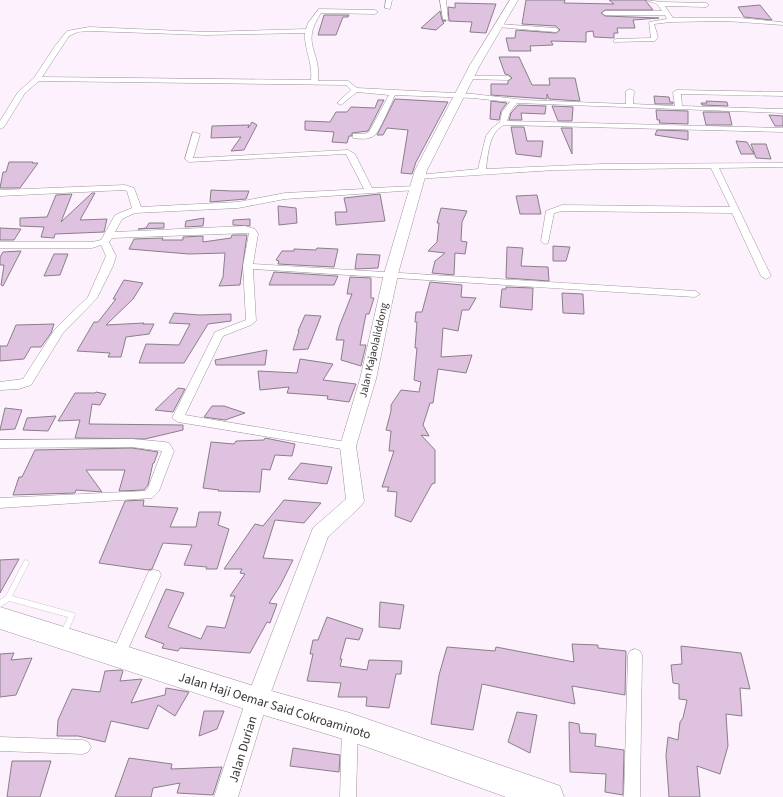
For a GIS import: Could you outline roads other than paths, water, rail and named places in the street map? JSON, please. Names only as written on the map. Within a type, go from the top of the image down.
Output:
[{"type":"highway","name":"Jalan Haji Oemar Said Cokroaminoto","points":[[4,608],[63,638],[257,700],[350,727],[549,797]]},
{"type":"street","points":[[388,8],[389,0]]},
{"type":"street","points":[[437,0],[443,0],[446,19]]},
{"type":"street","name":"Jalan Kajaolaliddong","points":[[257,700],[320,533],[355,501],[348,446],[368,379],[391,274],[423,164],[468,78],[514,0]]},
{"type":"street","points":[[649,0],[660,4],[706,5]]},
{"type":"street","points":[[660,4],[671,20]]},
{"type":"street","points":[[314,82],[316,62],[307,42],[307,31],[319,11],[376,12]]},
{"type":"street","points":[[605,12],[665,13]]},
{"type":"street","points":[[616,41],[653,40],[655,37],[651,23],[671,20],[723,19],[766,21],[781,24]]},
{"type":"street","points":[[499,26],[556,30]]},
{"type":"street","points":[[0,127],[22,92],[37,79],[65,35],[74,30],[93,29],[172,33],[252,34],[307,31]]},
{"type":"street","points":[[468,78],[508,78]]},
{"type":"street","points":[[37,79],[85,81],[185,80],[314,82],[350,84],[355,90],[393,93],[459,95],[511,100],[629,106],[783,111]]},
{"type":"street","points":[[341,103],[355,90]]},
{"type":"street","points":[[629,106],[630,91]]},
{"type":"street","points":[[503,123],[515,92]]},
{"type":"street","points":[[679,108],[677,92],[783,94]]},
{"type":"street","points":[[356,136],[367,136],[372,133],[393,93]]},
{"type":"street","points":[[482,170],[486,147],[496,126],[503,123],[783,130]]},
{"type":"street","points":[[196,134],[189,158],[192,160],[348,152],[351,154],[369,190]]},
{"type":"street","points":[[0,386],[19,385],[27,382],[59,331],[92,298],[108,266],[111,256],[107,239],[118,217],[126,212],[137,209],[238,205],[285,196],[369,190],[482,170],[545,167],[783,165]]},
{"type":"street","points":[[714,166],[766,276]]},
{"type":"street","points":[[0,193],[125,187],[131,190],[137,209]]},
{"type":"street","points":[[545,241],[550,211],[562,208],[735,210]]},
{"type":"street","points":[[0,245],[92,245],[107,239],[248,229],[252,231],[254,234],[248,266],[251,321],[219,334],[178,418],[348,446]]},
{"type":"street","points":[[248,266],[391,274],[528,285],[695,294]]},
{"type":"street","points":[[0,444],[132,443],[156,444],[165,446],[168,451],[153,492],[148,495],[0,503]]},
{"type":"street","points":[[118,656],[154,575]]},
{"type":"street","points":[[632,797],[635,714],[635,655]]},
{"type":"street","name":"Jalan Durian","points":[[226,797],[257,700]]},
{"type":"street","points":[[348,797],[350,727]]},
{"type":"street","points":[[0,744],[83,747]]},
{"type":"lane","points":[[0,604],[4,608],[26,563]]}]
